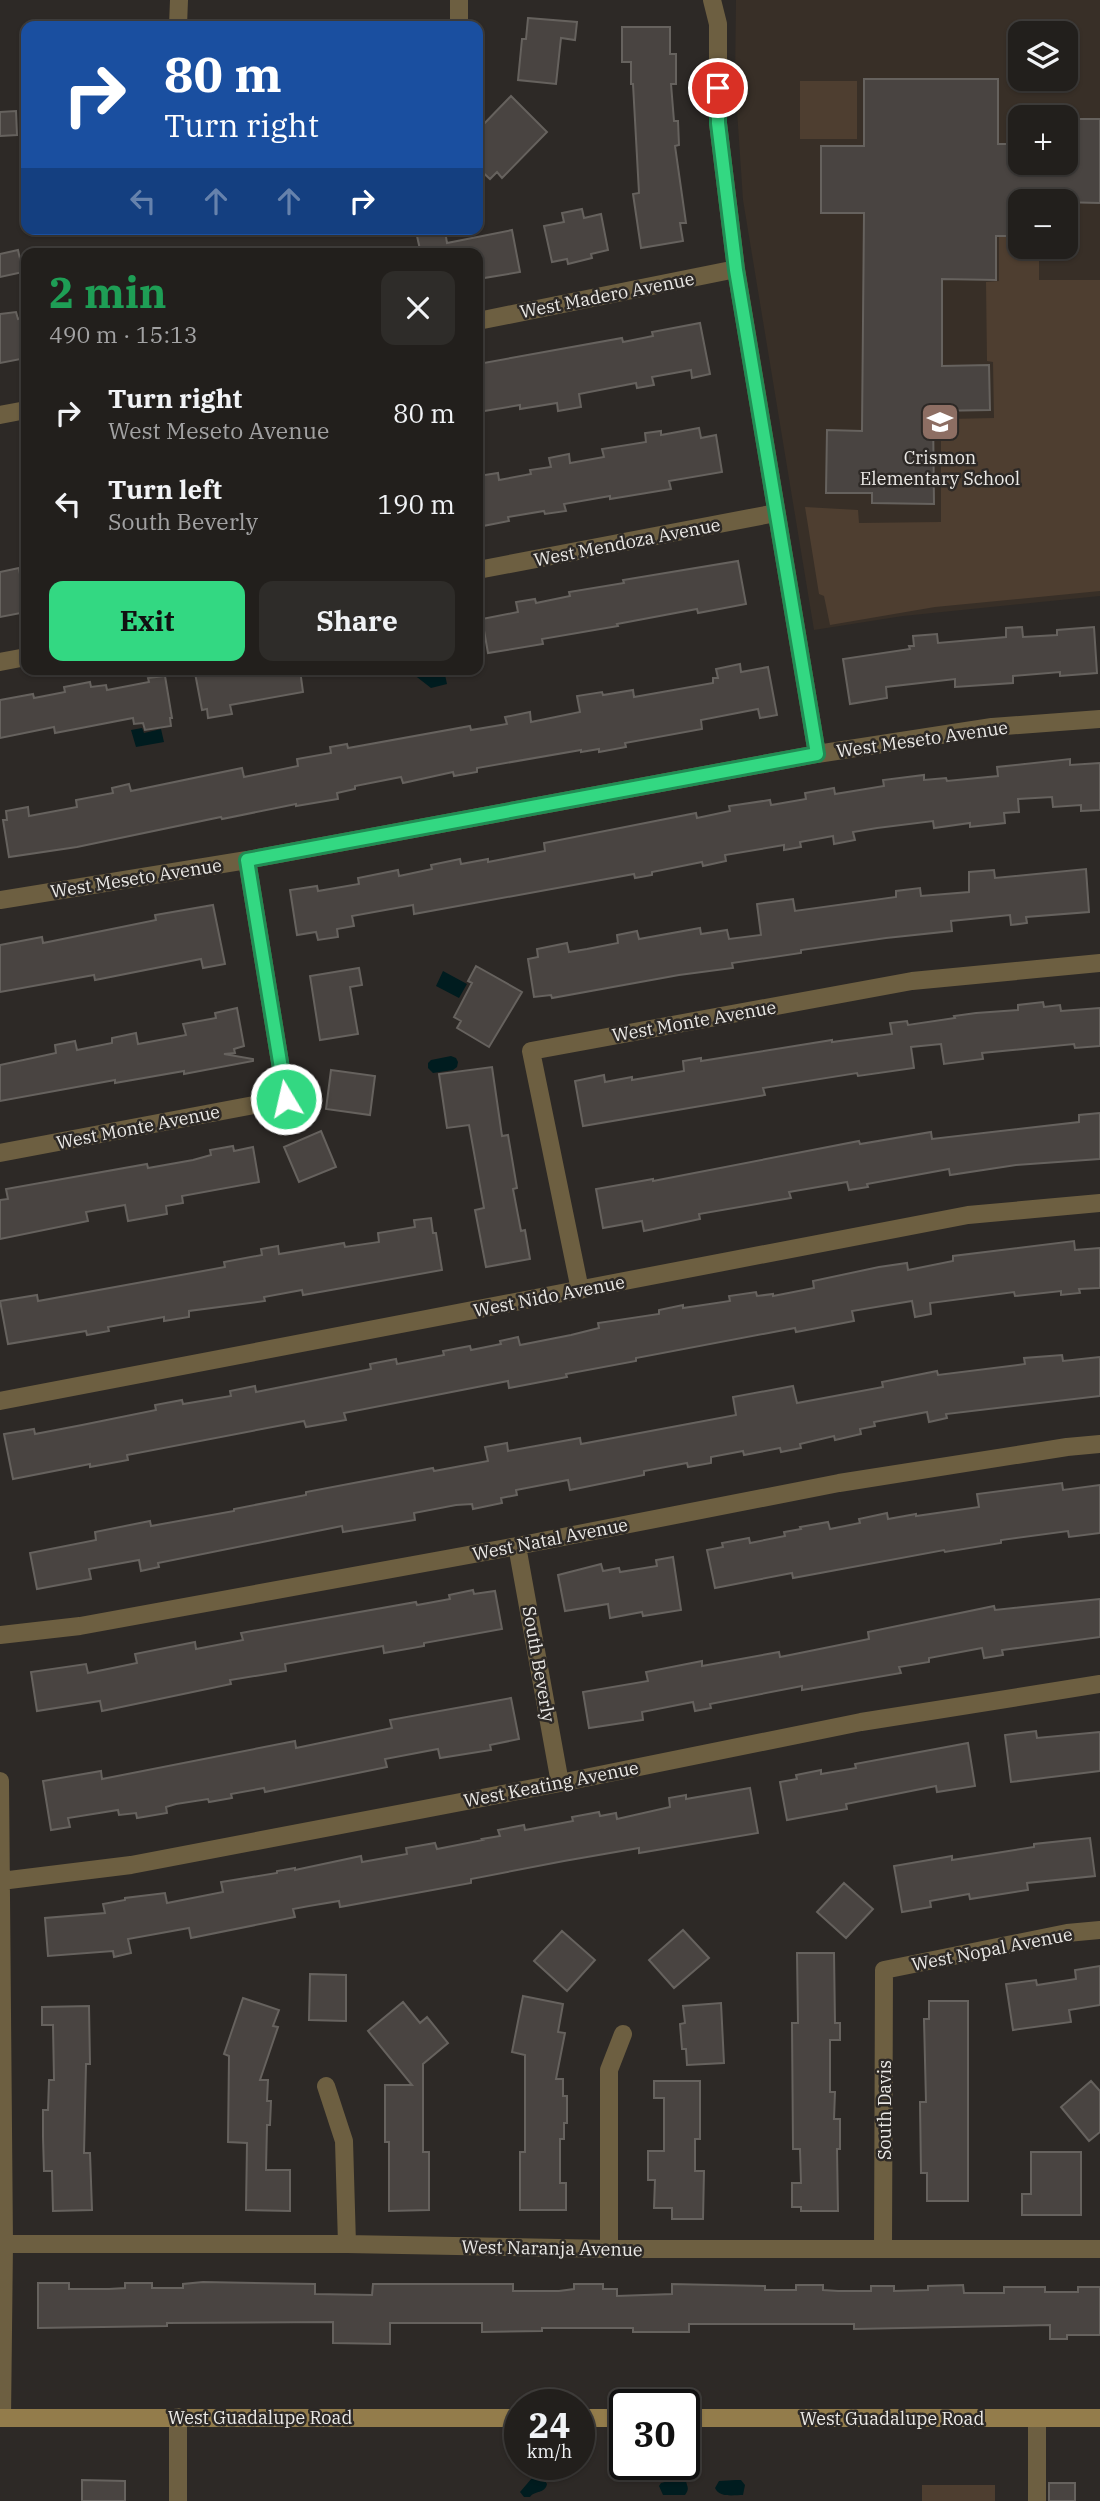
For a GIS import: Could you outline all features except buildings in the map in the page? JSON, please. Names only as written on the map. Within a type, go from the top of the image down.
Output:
[{"type":"main road","name":"West Guadalupe Road","points":[[1,2418],[504,2417]]},
{"type":"main road","name":"West Guadalupe Road","points":[[700,2418],[1100,2418]]},
{"type":"street","points":[[178,21],[179,0]]},
{"type":"street","points":[[459,21],[460,0]]},
{"type":"street","points":[[712,0],[718,24],[718,123],[736,270],[817,754]]},
{"type":"street","name":"West Madero Avenue","points":[[483,320],[736,270]]},
{"type":"street","points":[[0,415],[21,411]]},
{"type":"street","name":"West Mendoza Avenue","points":[[483,569],[776,513]]},
{"type":"street","points":[[0,662],[21,658]]},
{"type":"street","name":"West Meseto Avenue","points":[[0,900],[247,860],[817,754],[992,727],[1100,719]]},
{"type":"street","name":"West Monte Avenue","points":[[0,1153],[286,1099],[247,860]]},
{"type":"street","name":"West Monte Avenue","points":[[580,1290],[531,1051],[912,981],[1100,963]]},
{"type":"street","name":"West Nido Avenue","points":[[0,1401],[968,1215],[1100,1203]]},
{"type":"street","name":"West Natal Avenue","points":[[0,1635],[80,1626],[517,1546],[839,1483],[1100,1444]]},
{"type":"street","name":"South Beverly","points":[[517,1546],[560,1783]]},
{"type":"street","name":"West Keating Avenue","points":[[1,1881],[131,1865],[861,1722],[1100,1685]]},
{"type":"street","points":[[0,1781],[5,2244],[1,2418]]},
{"type":"street","name":"West Nopal Avenue","points":[[884,1970],[1068,1933],[1100,1930]]},
{"type":"street","name":"South Davis","points":[[883,2249],[884,1970]]},
{"type":"street","points":[[609,2249],[609,2070],[623,2034]]},
{"type":"street","points":[[326,2086],[344,2141],[347,2244]]},
{"type":"street","name":"West Naranja Avenue","points":[[5,2244],[347,2244],[609,2249],[1100,2249]]},
{"type":"street","points":[[178,2417],[178,2501]]},
{"type":"street","points":[[1037,2418],[1037,2501]]},
{"type":"shaded area","name":"Crismon Elementary School","points":[[736,0],[1100,0],[1100,596],[903,616],[814,630],[743,200],[735,81]]},
{"type":"shaded area","points":[[800,81],[857,81],[857,139],[800,139]]},
{"type":"shaded area","points":[[999,216],[1008,216],[1008,259],[1039,259],[1039,280],[1100,280],[1100,591],[935,607],[830,625],[824,596],[819,594],[805,507],[858,510],[859,523],[941,522],[941,434],[949,425],[949,419],[994,418],[993,362],[987,361],[986,282],[999,281]]},
{"type":"shaded area","points":[[922,2485],[995,2485],[995,2501],[922,2501]]},
{"type":"water","points":[[414,675],[445,675],[447,684],[431,688]]},
{"type":"water","points":[[142,728],[144,733],[161,729],[164,742],[136,747],[131,730]]},
{"type":"water","points":[[443,971],[467,984],[459,998],[436,986]]},
{"type":"water","points":[[451,1056],[458,1062],[453,1070],[433,1073],[428,1068],[431,1060]]},
{"type":"water","points":[[530,2480],[545,2480],[547,2484],[542,2491],[530,2497],[524,2497],[520,2492]]},
{"type":"water","points":[[741,2480],[745,2485],[743,2495],[723,2495],[715,2488],[719,2481]]},
{"type":"water","points":[[686,2481],[688,2489],[685,2495],[663,2495],[659,2486],[661,2483]]},
{"type":"place","name":"Crismon Elementary School","points":[[940,422]]},
{"type":"route","points":[[286,1099],[247,860],[817,754],[736,270],[718,123],[718,88]]}]
